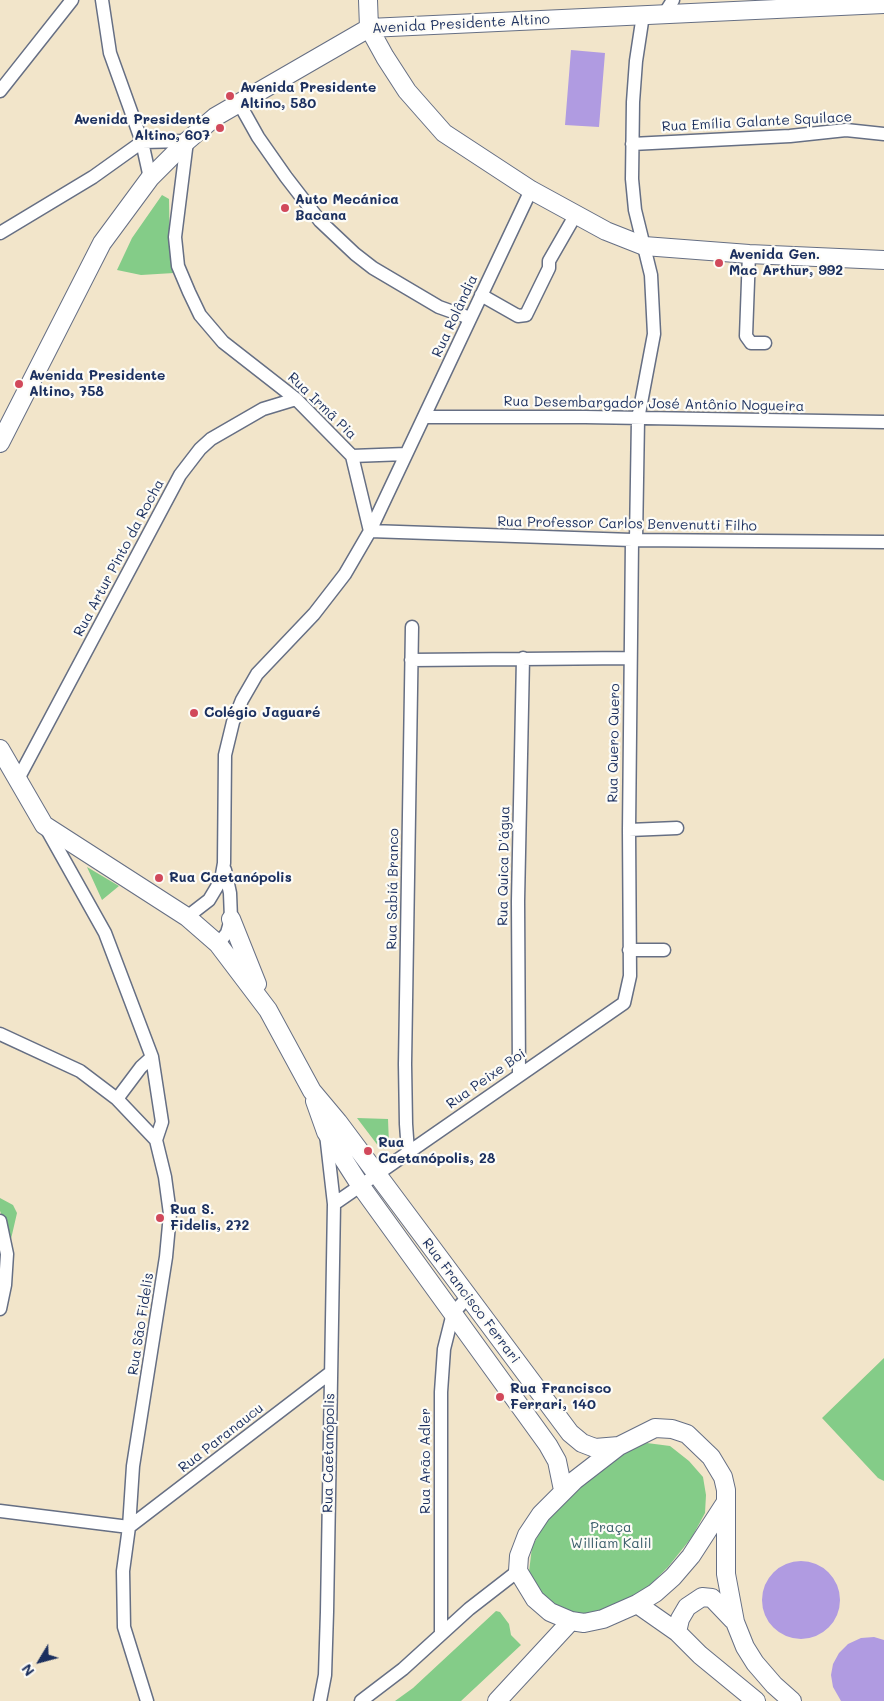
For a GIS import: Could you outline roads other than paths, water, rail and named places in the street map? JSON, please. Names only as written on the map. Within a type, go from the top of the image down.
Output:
[{"type":"main road","points":[[368,0],[369,28],[407,91],[444,133],[531,190],[627,241],[644,246],[749,254],[884,260]]},
{"type":"main road","name":"Avenida Presidente Altino","points":[[0,444],[102,243],[150,178],[187,141],[215,117],[369,28],[643,15],[669,7],[884,4]]},
{"type":"main road","points":[[0,749],[44,825]]},
{"type":"main road","name":"Rua Caetanópolis","points":[[44,825],[187,916],[218,944],[268,1010],[312,1091],[326,1132],[360,1184]]},
{"type":"main road","points":[[231,919],[268,1010]]},
{"type":"main road","name":"Rua Caetanópolis","points":[[312,1091],[338,1122],[376,1174]]},
{"type":"main road","name":"Rua Francisco Ferrari","points":[[376,1174],[570,1433],[582,1443],[595,1448],[619,1446]]},
{"type":"main road","name":"Rua Francisco Ferrari","points":[[360,1184],[548,1445],[557,1461],[563,1490]]},
{"type":"main road","points":[[726,1502],[691,1556],[673,1577],[655,1593],[637,1604],[602,1619],[584,1623],[571,1621],[550,1612],[535,1599],[518,1571],[519,1556],[527,1535],[563,1490],[619,1446],[655,1428],[672,1429],[687,1434],[711,1457],[723,1477],[726,1490],[726,1502],[726,1574],[735,1622],[745,1647],[756,1664],[774,1685],[792,1701]]},
{"type":"main road","points":[[678,1632],[680,1618],[687,1608],[702,1597],[712,1598],[735,1622]]},
{"type":"main road","points":[[637,1604],[678,1632],[700,1655],[756,1701]]},
{"type":"main road","points":[[498,1701],[571,1621]]},
{"type":"street","points":[[0,91],[72,0]]},
{"type":"street","points":[[102,0],[113,62],[142,142],[150,178]]},
{"type":"street","name":"Rua Quero Quero","points":[[615,1011],[624,1003],[628,992],[630,976],[630,658],[638,419],[654,334],[651,275],[635,210],[632,144],[636,61],[643,15]]},
{"type":"street","points":[[239,103],[258,137],[286,177],[320,221],[355,254],[373,268],[439,307],[470,318]]},
{"type":"street","name":"Rua Emília Galante Squilace","points":[[632,144],[790,136],[846,130],[884,134]]},
{"type":"street","points":[[0,233],[93,177],[142,142],[187,141]]},
{"type":"street","name":"Rua Irmã Pia","points":[[187,141],[175,237],[178,266],[189,292],[200,315],[223,342],[296,399],[352,456],[370,531]]},
{"type":"street","name":"Rua Rolândia","points":[[370,531],[531,190]]},
{"type":"street","points":[[480,295],[518,316],[526,314],[549,268],[549,261],[576,214]]},
{"type":"street","points":[[749,254],[746,336],[752,342],[765,343]]},
{"type":"street","name":"Rua Artur Pinto da Rocha","points":[[17,781],[180,475],[211,439],[263,409],[296,399]]},
{"type":"street","name":"Rua Desembargador José Antônio Nogueira","points":[[424,417],[884,422]]},
{"type":"street","points":[[352,456],[406,454]]},
{"type":"street","points":[[218,944],[227,933],[231,919],[230,893],[224,863],[225,755],[233,722],[242,700],[257,674],[314,614],[345,574],[370,531]]},
{"type":"street","name":"Rua Professor Carlos Benvenutti Filho","points":[[370,531],[634,540],[884,542]]},
{"type":"street","name":"Rua Sabiá Branco","points":[[408,1152],[405,1064],[412,627]]},
{"type":"street","name":"Rua Quica D'água","points":[[519,1074],[518,901],[523,658]]},
{"type":"street","points":[[411,660],[630,658]]},
{"type":"street","points":[[44,825],[105,933],[152,1057],[162,1122],[156,1140]]},
{"type":"street","points":[[629,830],[677,828]]},
{"type":"street","points":[[187,916],[209,900],[217,890],[224,863]]},
{"type":"street","points":[[629,950],[664,950]]},
{"type":"street","name":"Rua Peixe Boi","points":[[376,1174],[519,1074],[615,1011]]},
{"type":"street","name":"Rua São Fidelis","points":[[0,1034],[80,1071],[117,1099],[156,1140],[165,1177],[170,1214],[156,1326],[133,1466],[130,1527],[122,1571],[124,1626],[147,1701]]},
{"type":"street","points":[[117,1099],[140,1067],[152,1057]]},
{"type":"street","name":"Rua Caetanópolis","points":[[320,1701],[324,1675],[327,1612],[334,1204],[326,1132]]},
{"type":"street","points":[[334,1204],[376,1174]]},
{"type":"street","points":[[0,1221],[7,1254],[6,1284],[0,1309]]},
{"type":"street","name":"Rua Arão Adler","points":[[441,1633],[441,1392],[444,1349],[453,1314],[468,1297]]},
{"type":"street","name":"Rua Paranaucu","points":[[130,1527],[330,1373]]},
{"type":"street","points":[[0,1511],[130,1527]]},
{"type":"street","points":[[361,1701],[404,1669],[441,1633],[518,1571]]},
{"type":"place","name":"Avenida Presidente Altino, 580","points":[[230,96]]},
{"type":"place","name":"Avenida Presidente Altino, 607","points":[[220,128]]},
{"type":"place","name":"Auto Mecánica Bacana","points":[[285,208]]},
{"type":"place","name":"Avenida Gen. Mac Arthur, 992","points":[[719,263]]},
{"type":"place","name":"Avenida Presidente Altino, 758","points":[[19,384]]},
{"type":"place","name":"Colégio Jaguaré","points":[[194,713]]},
{"type":"place","name":"Rua Caetanópolis","points":[[159,878]]},
{"type":"place","name":"Rua Caetanópolis, 28","points":[[368,1151]]},
{"type":"place","name":"Rua S. Fidelis, 272","points":[[160,1218]]},
{"type":"place","name":"Rua Francisco Ferrari, 140","points":[[500,1397]]},
{"type":"park label","name":"Praça William Kalil","points":[[611,1536]]}]
